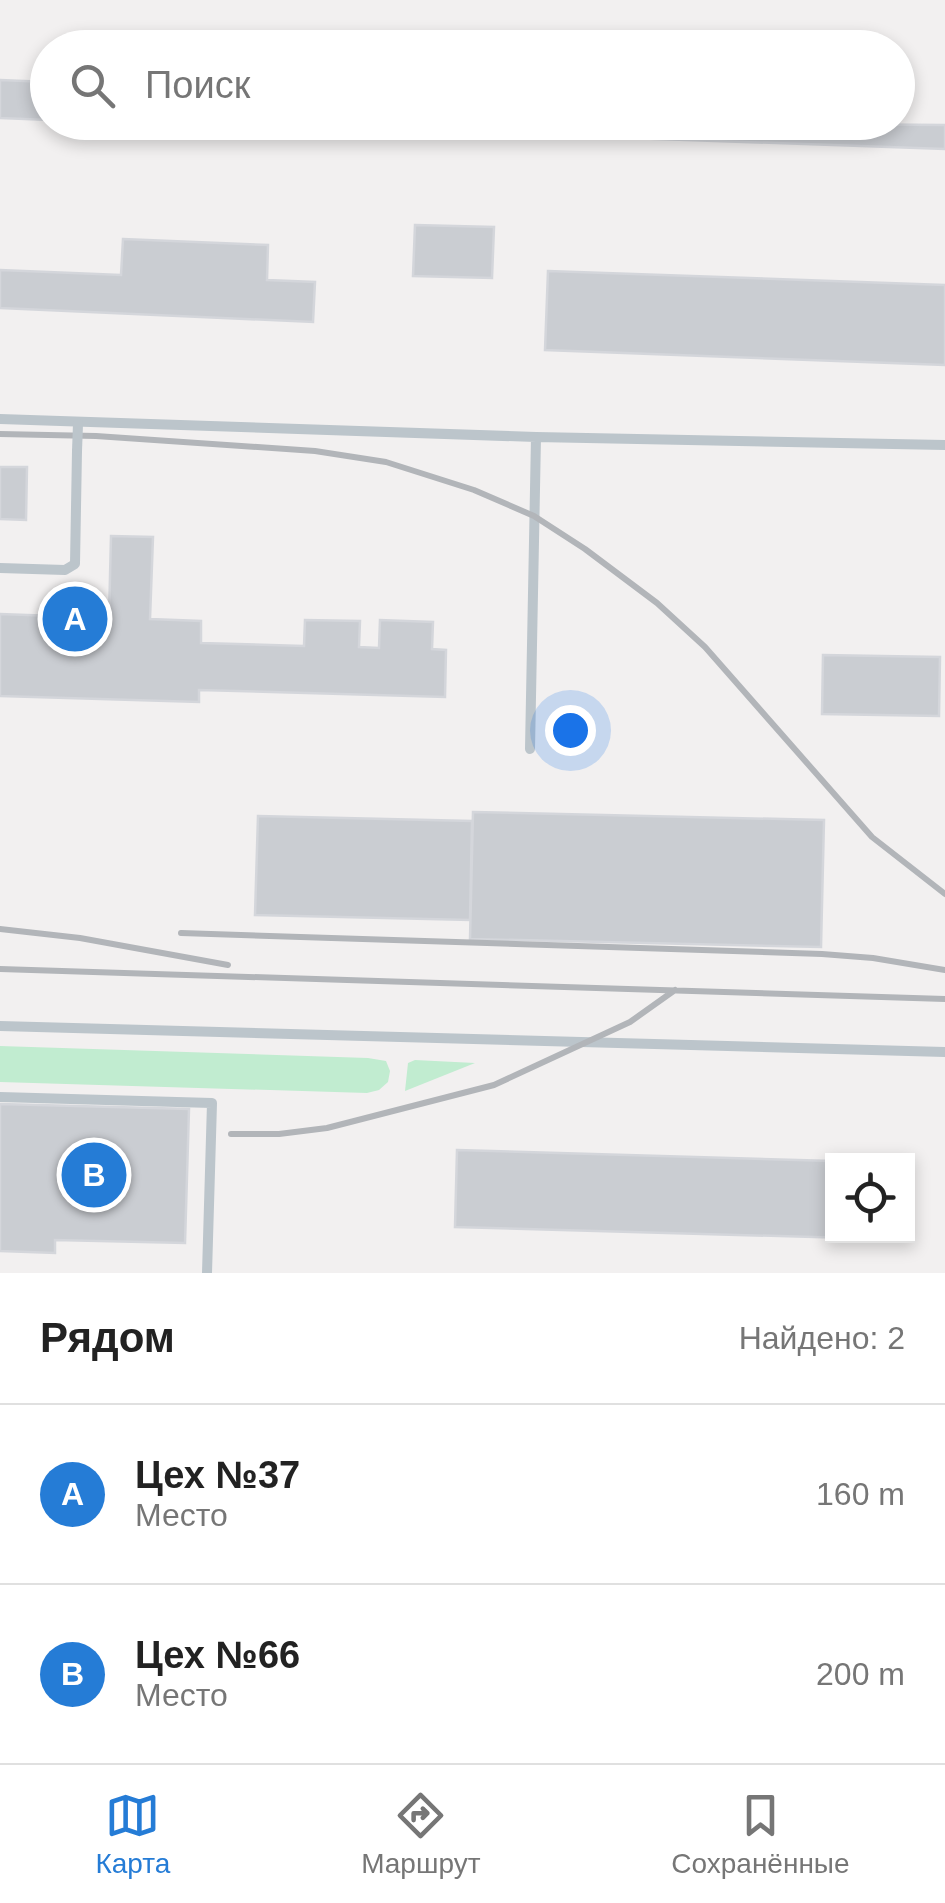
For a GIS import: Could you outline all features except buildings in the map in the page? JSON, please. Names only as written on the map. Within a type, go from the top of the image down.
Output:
[{"type":"lane","points":[[0,419],[945,444]]},
{"type":"lane","points":[[0,568],[66,570],[75,564],[78,423]]},
{"type":"lane","points":[[530,749],[536,436]]},
{"type":"lane","points":[[0,1026],[945,1052]]},
{"type":"lane","points":[[0,1097],[212,1102],[207,1273]]},
{"type":"green space","points":[[0,1046],[368,1058],[386,1061],[390,1071],[388,1082],[367,1093],[0,1082]]},
{"type":"green space","points":[[408,1063],[475,1063],[405,1091]]},
{"type":"railway","points":[[0,434],[96,436],[315,451],[386,462],[474,490],[534,516],[657,603],[705,647],[872,837],[945,894]]},
{"type":"railway","points":[[0,929],[80,938],[228,965]]},
{"type":"railway","points":[[181,933],[822,954],[945,970]]},
{"type":"railway","points":[[0,969],[945,999]]},
{"type":"railway","points":[[231,1134],[327,1128],[494,1085],[630,1022],[675,990]]},
{"type":"place","name":"Цех №37","points":[[75,619]]},
{"type":"place","name":"Цех №66","points":[[94,1175]]}]
